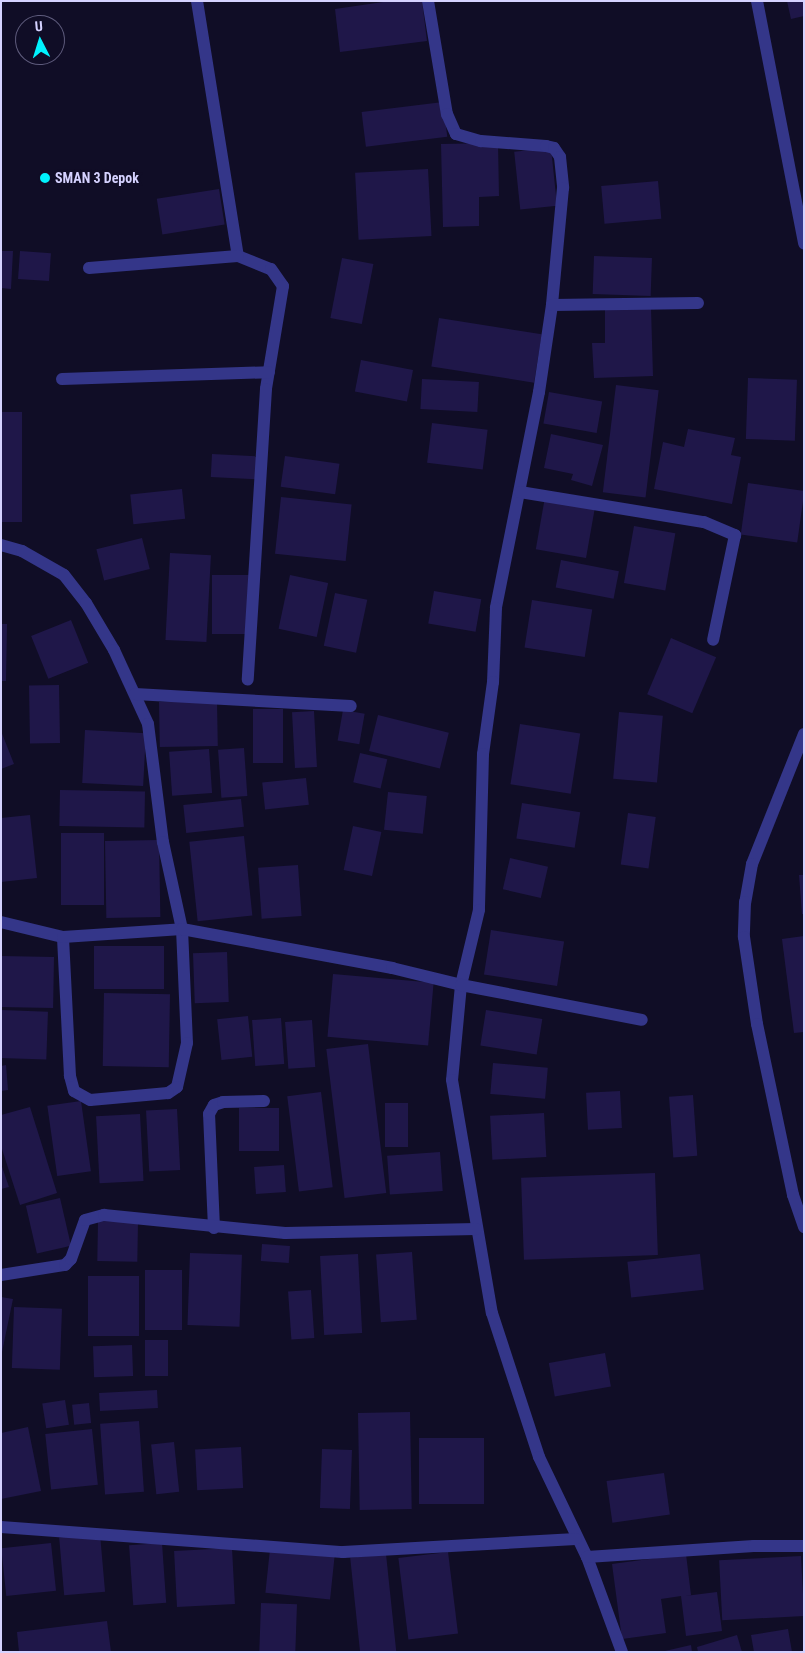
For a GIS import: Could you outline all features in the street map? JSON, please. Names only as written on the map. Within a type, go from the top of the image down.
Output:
[{"type":"street","points":[[197,1],[238,256]]},
{"type":"street","points":[[428,1],[447,114],[456,134],[481,141],[546,146],[554,148],[560,157],[563,188],[552,305],[520,492],[496,608],[493,682],[482,754],[479,910],[461,985],[452,1080],[476,1229],[482,1244],[492,1313],[539,1457],[576,1539],[587,1558],[622,1652]]},
{"type":"street","points":[[757,1],[804,243]]},
{"type":"street","points":[[89,268],[238,256],[271,268],[278,275],[283,286],[269,372],[248,679]]},
{"type":"street","points":[[552,305],[698,303]]},
{"type":"street","points":[[62,379],[269,372]]},
{"type":"street","points":[[520,492],[704,522],[736,535],[713,640]]},
{"type":"street","points":[[1,546],[22,551],[64,575],[109,642],[148,724],[163,842],[182,929],[187,1044],[177,1087],[168,1093],[90,1100],[74,1091],[70,1076],[63,937]]},
{"type":"street","points":[[135,694],[351,706]]},
{"type":"street","points":[[804,734],[752,864],[744,902],[744,937],[757,1024],[793,1196],[804,1227]]},
{"type":"street","points":[[1,922],[63,937],[182,929],[392,968],[461,985],[642,1020]]},
{"type":"street","points":[[214,1228],[209,1114],[214,1105],[223,1102],[264,1101]]},
{"type":"street","points":[[1,1274],[45,1270],[65,1265],[71,1259],[85,1220],[104,1214],[214,1228],[285,1233],[476,1229]]},
{"type":"street","points":[[1,1527],[344,1552],[576,1539]]},
{"type":"street","points":[[587,1558],[754,1546],[804,1546]]},
{"type":"building","points":[[390,1],[422,1],[427,41],[340,52],[335,9]]},
{"type":"building","points":[[787,1],[804,1],[804,16],[791,19]]},
{"type":"building","points":[[443,102],[447,137],[366,147],[362,112]]},
{"type":"building","points":[[498,143],[499,196],[479,197],[479,226],[443,227],[441,144]]},
{"type":"building","points":[[551,148],[557,206],[520,210],[514,152]]},
{"type":"building","points":[[428,169],[432,236],[359,240],[355,173]]},
{"type":"building","points":[[658,181],[661,219],[605,224],[601,186]]},
{"type":"building","points":[[219,189],[225,225],[162,234],[157,199]]},
{"type":"building","points":[[1,251],[13,251],[11,289],[1,288]]},
{"type":"building","points":[[20,251],[51,253],[49,281],[18,279]]},
{"type":"building","points":[[594,256],[652,258],[651,296],[593,294]]},
{"type":"building","points":[[342,258],[373,264],[362,324],[330,318]]},
{"type":"building","points":[[651,308],[653,376],[594,378],[592,343],[605,343],[605,310]]},
{"type":"building","points":[[439,318],[542,334],[534,383],[431,366]]},
{"type":"building","points":[[361,360],[413,370],[407,402],[355,391]]},
{"type":"building","points":[[748,378],[797,380],[795,441],[746,439]]},
{"type":"building","points":[[422,379],[479,382],[477,412],[420,409]]},
{"type":"building","points":[[616,385],[659,390],[646,497],[603,492]]},
{"type":"building","points":[[549,392],[602,401],[597,433],[543,424]]},
{"type":"building","points":[[1,412],[22,412],[22,522],[1,522]]},
{"type":"building","points":[[432,423],[488,430],[483,470],[427,463]]},
{"type":"building","points":[[688,429],[735,438],[731,455],[741,457],[732,504],[654,489],[663,442],[684,447]]},
{"type":"building","points":[[551,434],[603,445],[592,486],[571,480],[573,474],[544,468]]},
{"type":"building","points":[[212,454],[257,456],[256,479],[211,477]]},
{"type":"building","points":[[285,456],[339,464],[335,494],[281,487]]},
{"type":"building","points":[[748,483],[804,491],[797,542],[741,534]]},
{"type":"building","points":[[182,489],[185,519],[133,524],[130,494]]},
{"type":"building","points":[[281,497],[352,504],[346,561],[275,554]]},
{"type":"building","points":[[545,497],[595,506],[586,558],[536,549]]},
{"type":"building","points":[[634,526],[675,533],[665,590],[624,583]]},
{"type":"building","points":[[142,538],[150,569],[104,580],[96,549]]},
{"type":"building","points":[[170,553],[211,555],[206,642],[165,640]]},
{"type":"building","points":[[561,560],[619,571],[614,599],[556,587]]},
{"type":"building","points":[[212,575],[250,575],[250,634],[212,634]]},
{"type":"building","points":[[290,575],[328,583],[317,637],[279,629]]},
{"type":"building","points":[[434,591],[481,599],[476,632],[428,623]]},
{"type":"building","points":[[335,593],[367,600],[356,653],[324,646]]},
{"type":"building","points":[[532,600],[592,610],[585,657],[524,647]]},
{"type":"building","points":[[71,620],[88,663],[48,679],[31,636]]},
{"type":"building","points":[[1,624],[7,624],[6,681],[1,681]]},
{"type":"building","points":[[671,638],[716,657],[692,713],[647,694]]},
{"type":"building","points":[[59,685],[60,743],[30,744],[29,686]]},
{"type":"building","points":[[217,701],[218,746],[160,747],[159,702]]},
{"type":"building","points":[[253,709],[283,709],[283,763],[253,763]]},
{"type":"building","points":[[343,710],[365,714],[359,744],[338,741]]},
{"type":"building","points":[[314,711],[317,767],[295,768],[292,712]]},
{"type":"building","points":[[619,712],[663,716],[657,783],[613,779]]},
{"type":"building","points":[[378,715],[449,733],[440,769],[369,751]]},
{"type":"building","points":[[520,724],[580,734],[571,794],[510,784]]},
{"type":"building","points":[[85,730],[146,733],[143,786],[82,783]]},
{"type":"building","points":[[1,731],[14,764],[1,769]]},
{"type":"building","points":[[244,748],[247,796],[221,798],[218,750]]},
{"type":"building","points":[[209,749],[212,793],[172,796],[169,752]]},
{"type":"building","points":[[360,753],[387,759],[381,789],[353,782]]},
{"type":"building","points":[[306,778],[309,805],[265,809],[262,783]]},
{"type":"building","points":[[60,790],[145,791],[144,827],[59,826]]},
{"type":"building","points":[[388,792],[427,796],[423,834],[384,830]]},
{"type":"building","points":[[241,799],[244,827],[186,833],[183,805]]},
{"type":"building","points":[[522,803],[580,812],[575,848],[516,839]]},
{"type":"building","points":[[628,813],[656,817],[648,868],[621,864]]},
{"type":"building","points":[[30,815],[37,878],[1,882],[1,818]]},
{"type":"building","points":[[353,826],[381,832],[372,876],[344,870]]},
{"type":"building","points":[[61,833],[104,833],[104,905],[61,905]]},
{"type":"building","points":[[244,836],[252,916],[198,921],[189,842]]},
{"type":"building","points":[[159,840],[160,917],[106,918],[105,841]]},
{"type":"building","points":[[510,858],[548,867],[541,898],[503,889]]},
{"type":"building","points":[[298,865],[302,916],[262,919],[258,868]]},
{"type":"building","points":[[799,875],[804,875],[804,914],[802,914]]},
{"type":"building","points":[[491,930],[564,942],[557,986],[484,974]]},
{"type":"building","points":[[804,936],[804,1032],[794,1033],[782,939]]},
{"type":"building","points":[[94,946],[164,946],[164,989],[94,989]]},
{"type":"building","points":[[227,952],[229,1002],[195,1003],[193,953]]},
{"type":"building","points":[[1,956],[54,957],[53,1008],[1,1007]]},
{"type":"building","points":[[333,974],[434,983],[428,1046],[328,1037]]},
{"type":"building","points":[[104,993],[170,994],[169,1067],[103,1066]]},
{"type":"building","points":[[1,1010],[48,1012],[46,1060],[1,1058]]},
{"type":"building","points":[[486,1010],[542,1019],[537,1054],[480,1046]]},
{"type":"building","points":[[248,1016],[252,1057],[221,1060],[217,1019]]},
{"type":"building","points":[[281,1018],[284,1064],[255,1066],[252,1020]]},
{"type":"building","points":[[312,1020],[315,1067],[288,1069],[285,1022]]},
{"type":"building","points":[[368,1044],[386,1193],[345,1198],[326,1049]]},
{"type":"building","points":[[493,1063],[548,1068],[545,1099],[490,1094]]},
{"type":"building","points":[[6,1065],[8,1090],[1,1091],[1,1066]]},
{"type":"building","points":[[620,1091],[622,1128],[588,1130],[586,1093]]},
{"type":"building","points":[[321,1092],[333,1187],[299,1191],[287,1096]]},
{"type":"building","points":[[693,1095],[697,1156],[673,1158],[669,1097]]},
{"type":"building","points":[[81,1101],[91,1171],[57,1176],[47,1106]]},
{"type":"building","points":[[385,1103],[408,1103],[408,1147],[385,1147]]},
{"type":"building","points":[[30,1107],[57,1193],[20,1205],[1,1146],[1,1115]]},
{"type":"building","points":[[239,1108],[279,1108],[279,1151],[239,1151]]},
{"type":"building","points":[[177,1109],[180,1170],[149,1172],[146,1111]]},
{"type":"building","points":[[544,1113],[546,1157],[492,1160],[490,1116]]},
{"type":"building","points":[[140,1114],[144,1181],[100,1183],[96,1116]]},
{"type":"building","points":[[440,1152],[443,1191],[390,1195],[387,1156]]},
{"type":"building","points":[[1,1164],[9,1187],[1,1189]]},
{"type":"building","points":[[284,1165],[286,1192],[256,1194],[254,1167]]},
{"type":"building","points":[[655,1173],[658,1255],[524,1260],[521,1178]]},
{"type":"building","points":[[60,1198],[71,1246],[37,1254],[26,1206]]},
{"type":"building","points":[[98,1221],[138,1222],[137,1262],[97,1261]]},
{"type":"building","points":[[262,1244],[290,1246],[289,1263],[261,1261]]},
{"type":"building","points":[[412,1252],[417,1320],[381,1322],[376,1255]]},
{"type":"building","points":[[190,1253],[242,1255],[239,1327],[187,1325]]},
{"type":"building","points":[[358,1254],[362,1333],[324,1335],[320,1256]]},
{"type":"building","points":[[700,1254],[704,1290],[631,1297],[627,1262]]},
{"type":"building","points":[[145,1270],[182,1270],[182,1330],[145,1330]]},
{"type":"building","points":[[88,1276],[139,1276],[139,1336],[88,1336]]},
{"type":"building","points":[[311,1290],[314,1338],[291,1339],[288,1292]]},
{"type":"building","points":[[1,1297],[13,1299],[2,1352],[1,1352]]},
{"type":"building","points":[[14,1307],[62,1309],[60,1370],[12,1368]]},
{"type":"building","points":[[145,1340],[168,1340],[168,1376],[145,1376]]},
{"type":"building","points":[[132,1345],[133,1376],[94,1377],[93,1346]]},
{"type":"building","points":[[605,1353],[611,1386],[555,1396],[549,1363]]},
{"type":"building","points":[[157,1390],[158,1408],[100,1411],[99,1393]]},
{"type":"building","points":[[65,1400],[69,1425],[46,1428],[42,1404]]},
{"type":"building","points":[[89,1403],[91,1423],[74,1425],[72,1405]]},
{"type":"building","points":[[410,1412],[412,1509],[360,1510],[358,1413]]},
{"type":"building","points":[[139,1421],[144,1492],[105,1495],[100,1424]]},
{"type":"building","points":[[28,1427],[41,1491],[1,1499],[1,1433]]},
{"type":"building","points":[[92,1429],[98,1485],[51,1490],[45,1434]]},
{"type":"building","points":[[419,1438],[484,1438],[484,1504],[419,1504]]},
{"type":"building","points":[[174,1442],[179,1492],[156,1494],[151,1444]]},
{"type":"building","points":[[241,1447],[243,1488],[197,1490],[195,1449]]},
{"type":"building","points":[[322,1449],[352,1450],[350,1509],[320,1508]]},
{"type":"building","points":[[664,1473],[670,1515],[612,1523],[607,1481]]},
{"type":"building","points":[[100,1534],[105,1592],[64,1595],[59,1538]]},
{"type":"building","points":[[51,1543],[56,1591],[6,1596],[1,1548]]},
{"type":"building","points":[[162,1543],[166,1603],[133,1605],[129,1545]]},
{"type":"building","points":[[232,1548],[235,1604],[177,1607],[174,1551]]},
{"type":"building","points":[[270,1549],[335,1556],[330,1600],[265,1593]]},
{"type":"building","points":[[448,1552],[458,1633],[408,1639],[398,1558]]},
{"type":"building","points":[[386,1554],[396,1652],[360,1652],[350,1558]]},
{"type":"building","points":[[686,1554],[691,1595],[685,1596],[717,1592],[722,1631],[686,1636],[681,1596],[661,1599],[666,1633],[622,1639],[612,1564]]},
{"type":"building","points":[[801,1556],[804,1616],[722,1620],[719,1560]]},
{"type":"building","points":[[261,1603],[297,1604],[295,1652],[259,1652]]},
{"type":"building","points":[[107,1621],[111,1652],[19,1652],[17,1632]]},
{"type":"building","points":[[788,1629],[792,1652],[754,1652],[751,1635]]},
{"type":"building","points":[[737,1635],[742,1652],[698,1652],[697,1647]]},
{"type":"building","points":[[691,1645],[692,1652],[665,1652],[665,1651]]},
{"type":"place","name":"SMAN 3 Depok","points":[[45,178]]}]
